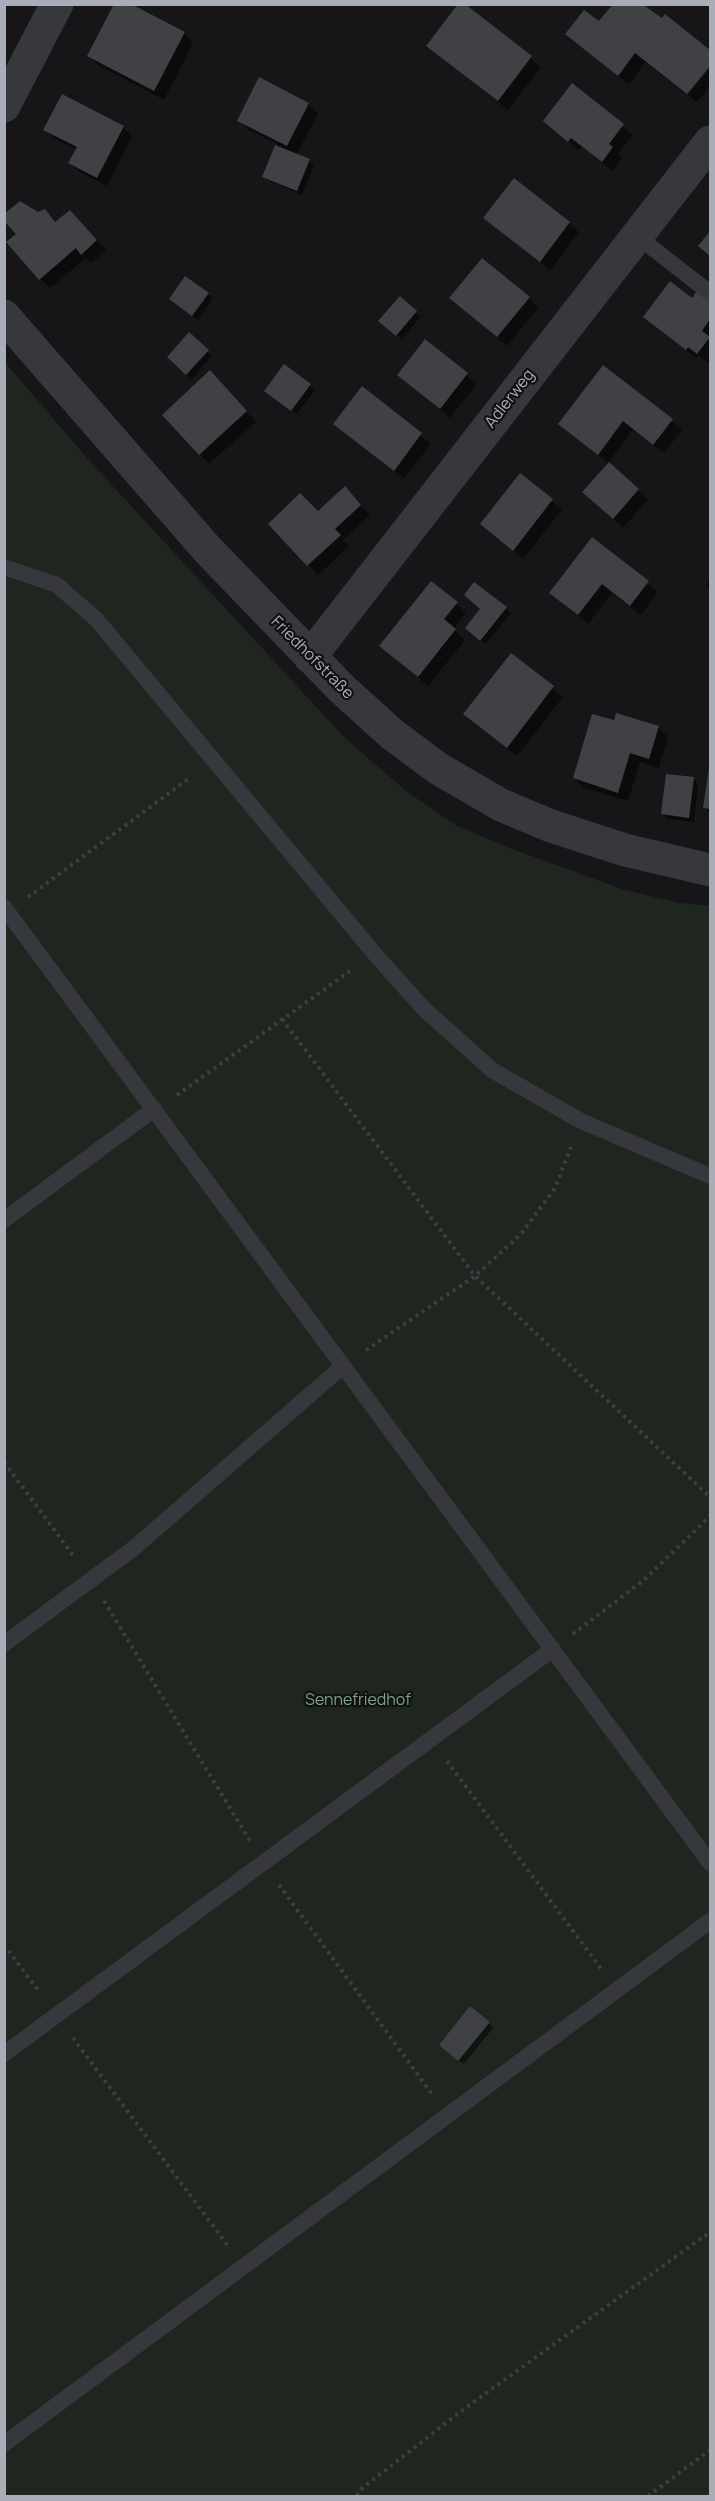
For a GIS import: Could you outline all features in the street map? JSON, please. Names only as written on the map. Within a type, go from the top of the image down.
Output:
[{"type":"street","points":[[4,106],[57,4]]},
{"type":"street","name":"Adlerweg","points":[[310,657],[711,142]]},
{"type":"street","name":"Friedhofstraße","points":[[4,316],[207,549],[310,657],[393,735],[439,769],[501,805],[551,826],[625,850],[711,870]]},
{"type":"lane","points":[[637,236],[711,293]]},
{"type":"lane","points":[[4,567],[57,585],[97,620],[374,953],[424,1009],[492,1070],[581,1121],[711,1176]]},
{"type":"lane","points":[[6,910],[711,1863]]},
{"type":"lane","points":[[4,1220],[154,1109]]},
{"type":"lane","points":[[4,1644],[134,1548],[343,1366]]},
{"type":"lane","points":[[4,2054],[553,1649]]},
{"type":"lane","points":[[4,2444],[711,1921]]},
{"type":"path","points":[[6,910],[213,760]]},
{"type":"path","points":[[154,1109],[374,953]]},
{"type":"path","points":[[282,1019],[475,1276],[711,1497]]},
{"type":"path","points":[[343,1366],[475,1276],[521,1234],[555,1188],[581,1121]]},
{"type":"path","points":[[4,1462],[91,1580],[262,1863],[448,2116]]},
{"type":"path","points":[[553,1649],[644,1580],[711,1516]]},
{"type":"path","points":[[431,1739],[617,1989]]},
{"type":"path","points":[[4,1946],[244,2268]]},
{"type":"path","points":[[357,2496],[360,2490],[464,2409],[711,2232]]},
{"type":"path","points":[[648,2496],[711,2450]]},
{"type":"green space","name":"Sennefriedhof","points":[[4,361],[87,458],[344,737],[406,791],[457,826],[507,847],[625,890],[680,903],[710,906],[710,2496],[5,2496]]},
{"type":"building","points":[[114,4],[131,4],[185,32],[154,91],[87,56]]},
{"type":"building","points":[[458,4],[465,4],[532,56],[498,101],[426,46]]},
{"type":"building","points":[[613,4],[642,4],[662,18],[665,14],[710,50],[710,66],[687,94],[635,53],[618,76],[565,34],[584,10],[599,21]]},
{"type":"building","points":[[259,77],[309,103],[287,146],[237,121]]},
{"type":"building","points":[[572,83],[624,124],[609,144],[613,147],[602,162],[571,138],[568,142],[543,121]]},
{"type":"building","points":[[62,94],[124,126],[97,178],[68,163],[77,147],[43,130]]},
{"type":"building","points":[[275,145],[310,159],[297,191],[262,177]]},
{"type":"building","points":[[514,178],[570,222],[540,262],[483,218]]},
{"type":"building","points":[[20,201],[38,212],[45,209],[55,222],[70,210],[97,240],[81,255],[76,248],[39,280],[6,242],[16,234],[4,221],[4,214]]},
{"type":"building","points":[[710,231],[710,256],[698,246]]},
{"type":"building","points":[[482,258],[530,297],[497,337],[449,298]]},
{"type":"building","points":[[185,276],[209,293],[192,316],[169,299]]},
{"type":"building","points":[[670,281],[692,298],[697,291],[710,301],[710,319],[702,331],[710,337],[697,354],[688,347],[686,350],[643,317]]},
{"type":"building","points":[[400,296],[417,311],[396,336],[378,321]]},
{"type":"building","points":[[189,332],[209,350],[186,375],[167,357]]},
{"type":"building","points":[[425,339],[468,373],[440,409],[397,375]]},
{"type":"building","points":[[284,364],[311,384],[291,411],[264,391]]},
{"type":"building","points":[[603,365],[673,419],[653,445],[623,421],[598,455],[558,424]]},
{"type":"building","points":[[210,370],[247,411],[199,455],[162,415]]},
{"type":"building","points":[[362,386],[422,433],[394,471],[333,424]]},
{"type":"building","points":[[609,462],[639,489],[613,519],[582,492]]},
{"type":"building","points":[[520,473],[553,499],[513,551],[480,524]]},
{"type":"building","points":[[345,486],[361,505],[335,529],[341,535],[307,566],[268,524],[300,493],[318,511]]},
{"type":"building","points":[[592,537],[649,581],[630,606],[602,584],[578,615],[549,593]]},
{"type":"building","points":[[431,581],[458,602],[444,619],[456,629],[418,677],[379,646]]},
{"type":"building","points":[[474,582],[507,607],[480,641],[465,628],[480,609],[464,595]]},
{"type":"building","points":[[511,653],[554,686],[507,748],[463,714]]},
{"type":"building","points":[[616,713],[659,726],[649,759],[630,753],[618,793],[573,778],[592,714],[614,720]]},
{"type":"building","points":[[710,768],[710,809],[703,808]]},
{"type":"building","points":[[666,774],[694,777],[689,818],[661,814]]},
{"type":"building","points":[[470,2006],[490,2022],[458,2061],[439,2045]]}]
